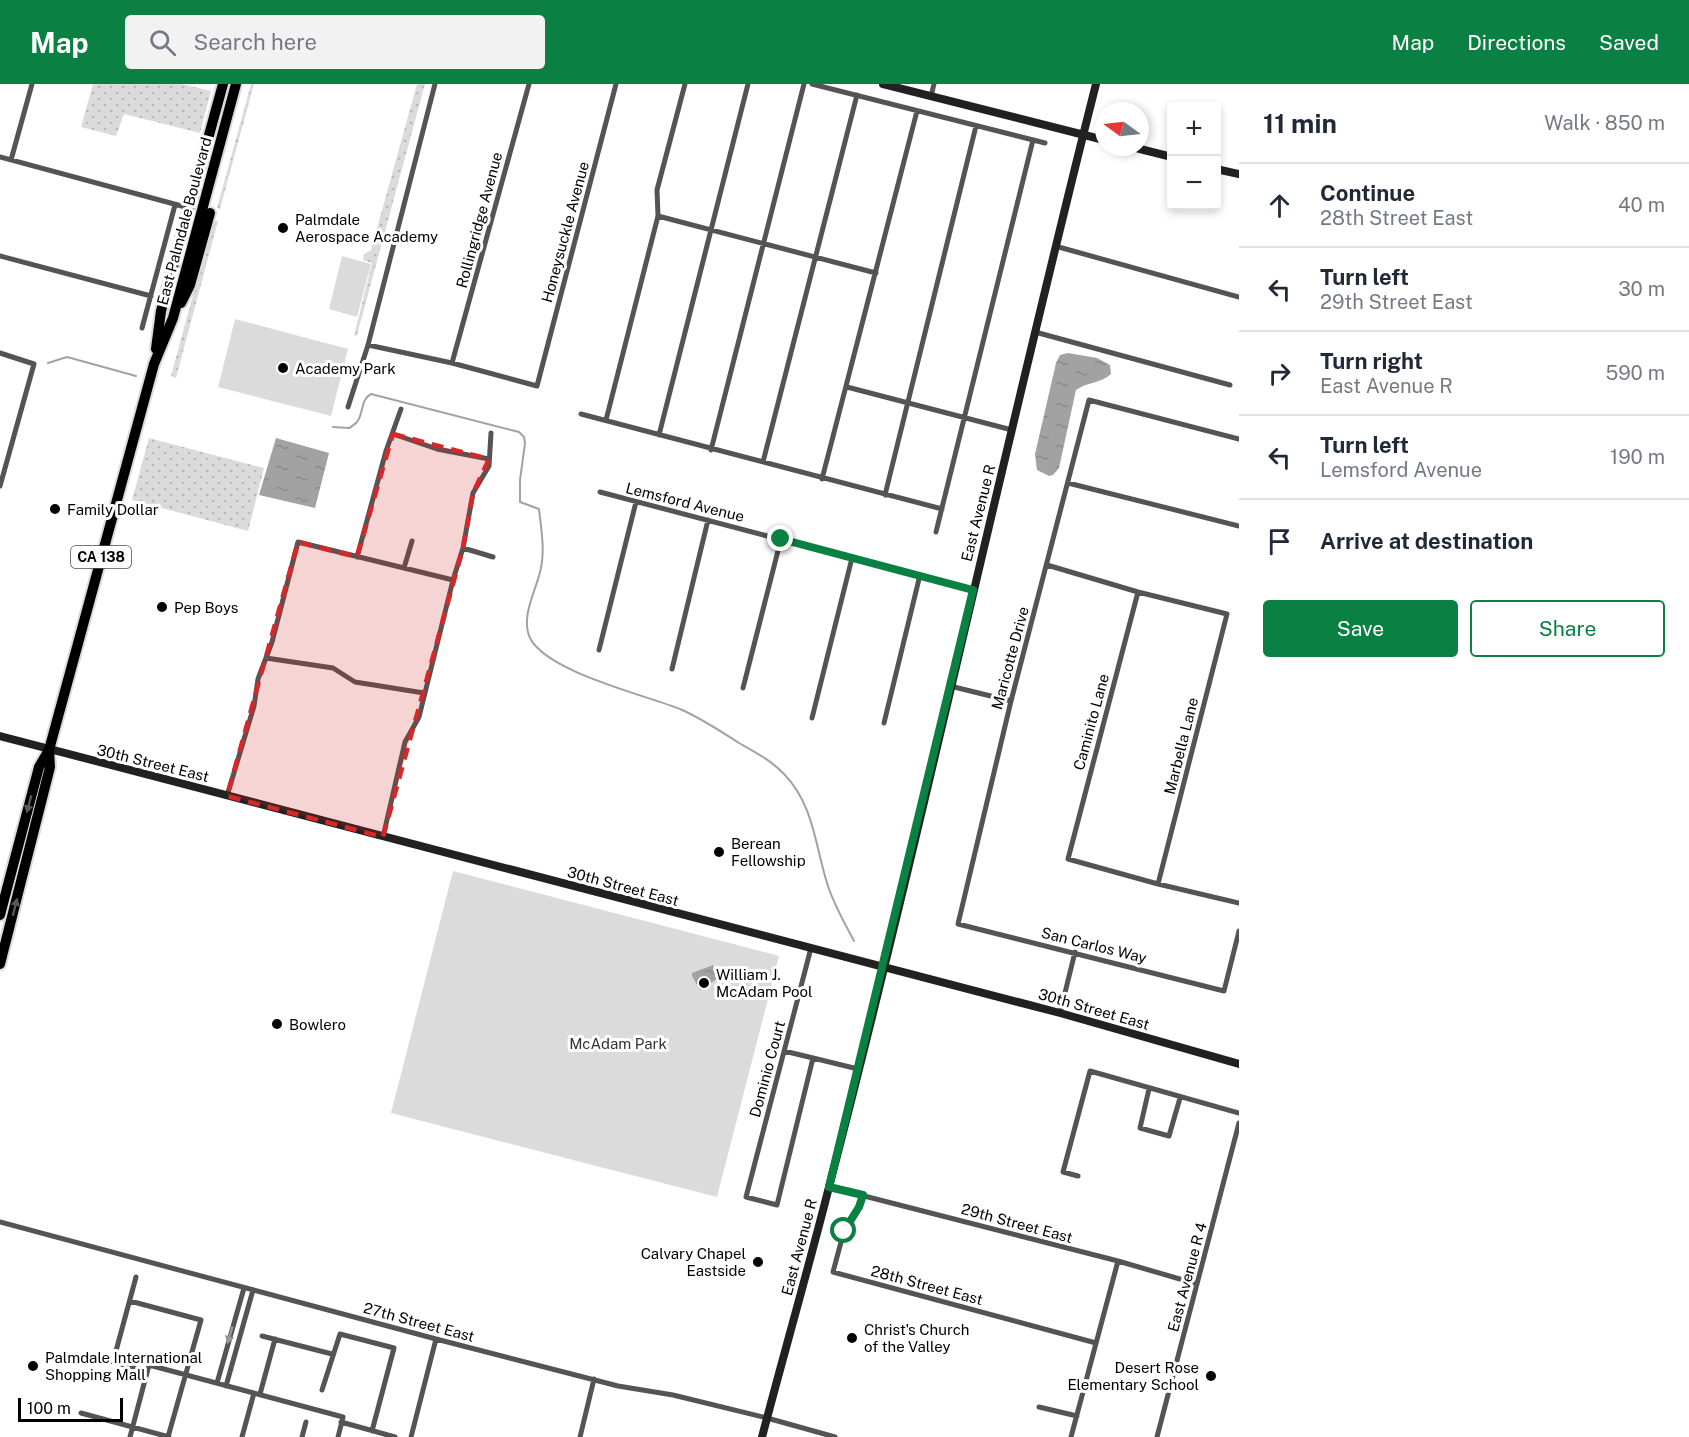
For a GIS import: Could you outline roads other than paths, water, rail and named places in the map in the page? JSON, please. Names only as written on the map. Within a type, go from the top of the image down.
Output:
[{"type":"highway","name":"East Palmdale Boulevard","points":[[154,364],[161,311],[223,84]]},
{"type":"highway","name":"East Palmdale Boulevard","points":[[0,915],[39,767],[49,750],[154,364],[174,313],[236,84]]},
{"type":"highway","points":[[232,98],[242,84]]},
{"type":"highway","points":[[174,313],[190,285],[210,213]]},
{"type":"highway","name":"East Palmdale Boulevard","points":[[0,964],[50,767],[49,750]]},
{"type":"street","points":[[11,160],[32,84]]},
{"type":"street","points":[[348,407],[368,345],[435,84]]},
{"type":"street","name":"Rollingridge Avenue","points":[[452,363],[529,84]]},
{"type":"street","name":"Honeysuckle Avenue","points":[[452,363],[537,386],[616,84]]},
{"type":"street","points":[[606,420],[658,216],[657,190],[685,84]]},
{"type":"street","points":[[659,435],[748,84]]},
{"type":"street","points":[[711,450],[804,84]]},
{"type":"street","points":[[812,84],[1045,143]]},
{"type":"street","points":[[883,84],[1095,138]]},
{"type":"street","points":[[931,96],[934,84]]},
{"type":"street","name":"East Avenue R","points":[[762,1437],[829,1187],[884,966],[1055,246],[1096,84]]},
{"type":"street","points":[[763,462],[857,95]]},
{"type":"street","points":[[822,479],[917,111]]},
{"type":"street","points":[[885,495],[976,126]]},
{"type":"street","points":[[936,532],[1033,140]]},
{"type":"street","points":[[1149,151],[1168,156]]},
{"type":"street","points":[[0,157],[189,208]]},
{"type":"street","points":[[1221,169],[1239,174]]},
{"type":"street","points":[[142,328],[175,205]]},
{"type":"street","points":[[658,216],[876,273]]},
{"type":"street","points":[[1055,246],[1239,297]]},
{"type":"street","points":[[0,256],[151,296]]},
{"type":"street","points":[[1035,332],[1230,386]]},
{"type":"street","points":[[368,345],[452,363]]},
{"type":"street","points":[[0,353],[34,364],[0,486]]},
{"type":"street","points":[[847,387],[1012,430]]},
{"type":"street","name":"Maricotte Drive","points":[[958,924],[1011,701],[1089,400],[1239,439]]},
{"type":"street","points":[[357,556],[401,409]]},
{"type":"street","points":[[581,414],[942,509]]},
{"type":"street","points":[[383,837],[405,742],[418,717],[463,548],[473,493],[489,466],[491,433]]},
{"type":"street","points":[[393,434],[437,449],[489,459]]},
{"type":"street","points":[[0,454],[9,456]]},
{"type":"street","points":[[1068,483],[1239,526]]},
{"type":"street","name":"Lemsford Avenue","points":[[600,492],[973,590]]},
{"type":"street","points":[[599,650],[636,502]]},
{"type":"street","points":[[672,669],[708,520]]},
{"type":"street","points":[[743,688],[781,539]]},
{"type":"street","points":[[404,568],[412,541]]},
{"type":"street","points":[[227,796],[298,542],[453,580]]},
{"type":"street","points":[[463,548],[493,557]]},
{"type":"street","points":[[812,718],[852,558]]},
{"type":"street","points":[[1047,565],[1138,592]]},
{"type":"street","points":[[884,723],[920,575]]},
{"type":"street","name":"Marbella Lane","points":[[1138,592],[1227,614],[1158,884]]},
{"type":"street","name":"Caminito Lane","points":[[1138,592],[1068,859],[1158,884]]},
{"type":"street","points":[[266,658],[333,668],[354,682],[424,693]]},
{"type":"street","points":[[950,686],[1011,701]]},
{"type":"street","name":"30th Street East","points":[[0,736],[1059,1012],[1239,1064]]},
{"type":"street","points":[[1158,884],[1239,903]]},
{"type":"street","name":"San Carlos Way","points":[[958,924],[1075,952],[1224,992],[1239,931]]},
{"type":"street","name":"Dominio Court","points":[[811,948],[746,1197],[777,1205],[813,1058]]},
{"type":"street","points":[[1059,1012],[1075,952]]},
{"type":"street","points":[[784,1051],[858,1069]]},
{"type":"street","points":[[1078,1176],[1063,1172],[1090,1071],[1239,1113]]},
{"type":"street","points":[[1149,1089],[1140,1128],[1169,1136],[1180,1098]]},
{"type":"street","name":"East Avenue R 4","points":[[1157,1437],[1239,1123]]},
{"type":"street","name":"29th Street East","points":[[829,1187],[1118,1261],[1197,1284]]},
{"type":"street","name":"28th Street East","points":[[863,1195],[859,1207],[844,1231],[833,1272],[1096,1343]]},
{"type":"street","name":"27th Street East","points":[[0,1222],[436,1339],[594,1379],[767,1418],[835,1437]]},
{"type":"street","points":[[1071,1437],[1118,1261]]},
{"type":"street","points":[[113,1362],[136,1277]]},
{"type":"street","points":[[217,1383],[244,1287]]},
{"type":"street","points":[[226,1386],[253,1290]]},
{"type":"street","points":[[81,1413],[168,1437],[201,1320],[130,1301]]},
{"type":"street","points":[[322,1390],[340,1334],[394,1348],[372,1431]]},
{"type":"street","points":[[262,1336],[332,1354]]},
{"type":"street","points":[[242,1437],[275,1339]]},
{"type":"street","points":[[411,1437],[436,1339]]},
{"type":"street","points":[[95,1357],[217,1383],[395,1437]]},
{"type":"street","points":[[130,1437],[148,1368]]},
{"type":"street","points":[[580,1437],[594,1379]]},
{"type":"street","points":[[1039,1407],[1077,1416]]},
{"type":"street","points":[[338,1437],[342,1420]]},
{"type":"street","points":[[302,1437],[306,1422]]},
{"type":"water","points":[[1068,353],[1097,358],[1110,365],[1111,374],[1076,390],[1059,468],[1049,476],[1037,470],[1035,454],[1056,363],[1060,355]]},
{"type":"water","points":[[276,438],[329,453],[315,508],[259,495]]},
{"type":"water","name":"William J. McAdam Pool","points":[[713,965],[720,977],[700,990],[692,973]]},
{"type":"waterway","points":[[48,363],[67,357],[136,376]]},
{"type":"waterway","points":[[333,427],[349,428],[356,423],[365,400],[371,394],[519,432],[524,437],[525,443],[520,480],[520,502],[539,509],[543,546],[541,568],[528,612],[527,630],[530,638],[540,650],[576,672],[680,709],[757,753],[779,769],[794,786],[808,812],[829,890],[854,941]]},
{"type":"place","name":"Palmdale Aerospace Academy","points":[[283,228]]},
{"type":"place","name":"Academy Park","points":[[283,368]]},
{"type":"place","name":"Family Dollar","points":[[55,509]]},
{"type":"place","name":"Pep Boys","points":[[162,607]]},
{"type":"place","name":"Berean Fellowship","points":[[719,852]]},
{"type":"place","name":"William J. McAdam Pool","points":[[704,983]]},
{"type":"place","name":"Bowlero","points":[[277,1024]]},
{"type":"place","name":"Calvary Chapel Eastside","points":[[758,1262]]},
{"type":"place","name":"Christ's Church of the Valley","points":[[852,1338]]},
{"type":"place","name":"Palmdale International Shopping Mall","points":[[33,1366]]},
{"type":"place","name":"Desert Rose Elementary School","points":[[1211,1376]]},
{"type":"park label","name":"McAdam Park","points":[[618,1043]]}]
